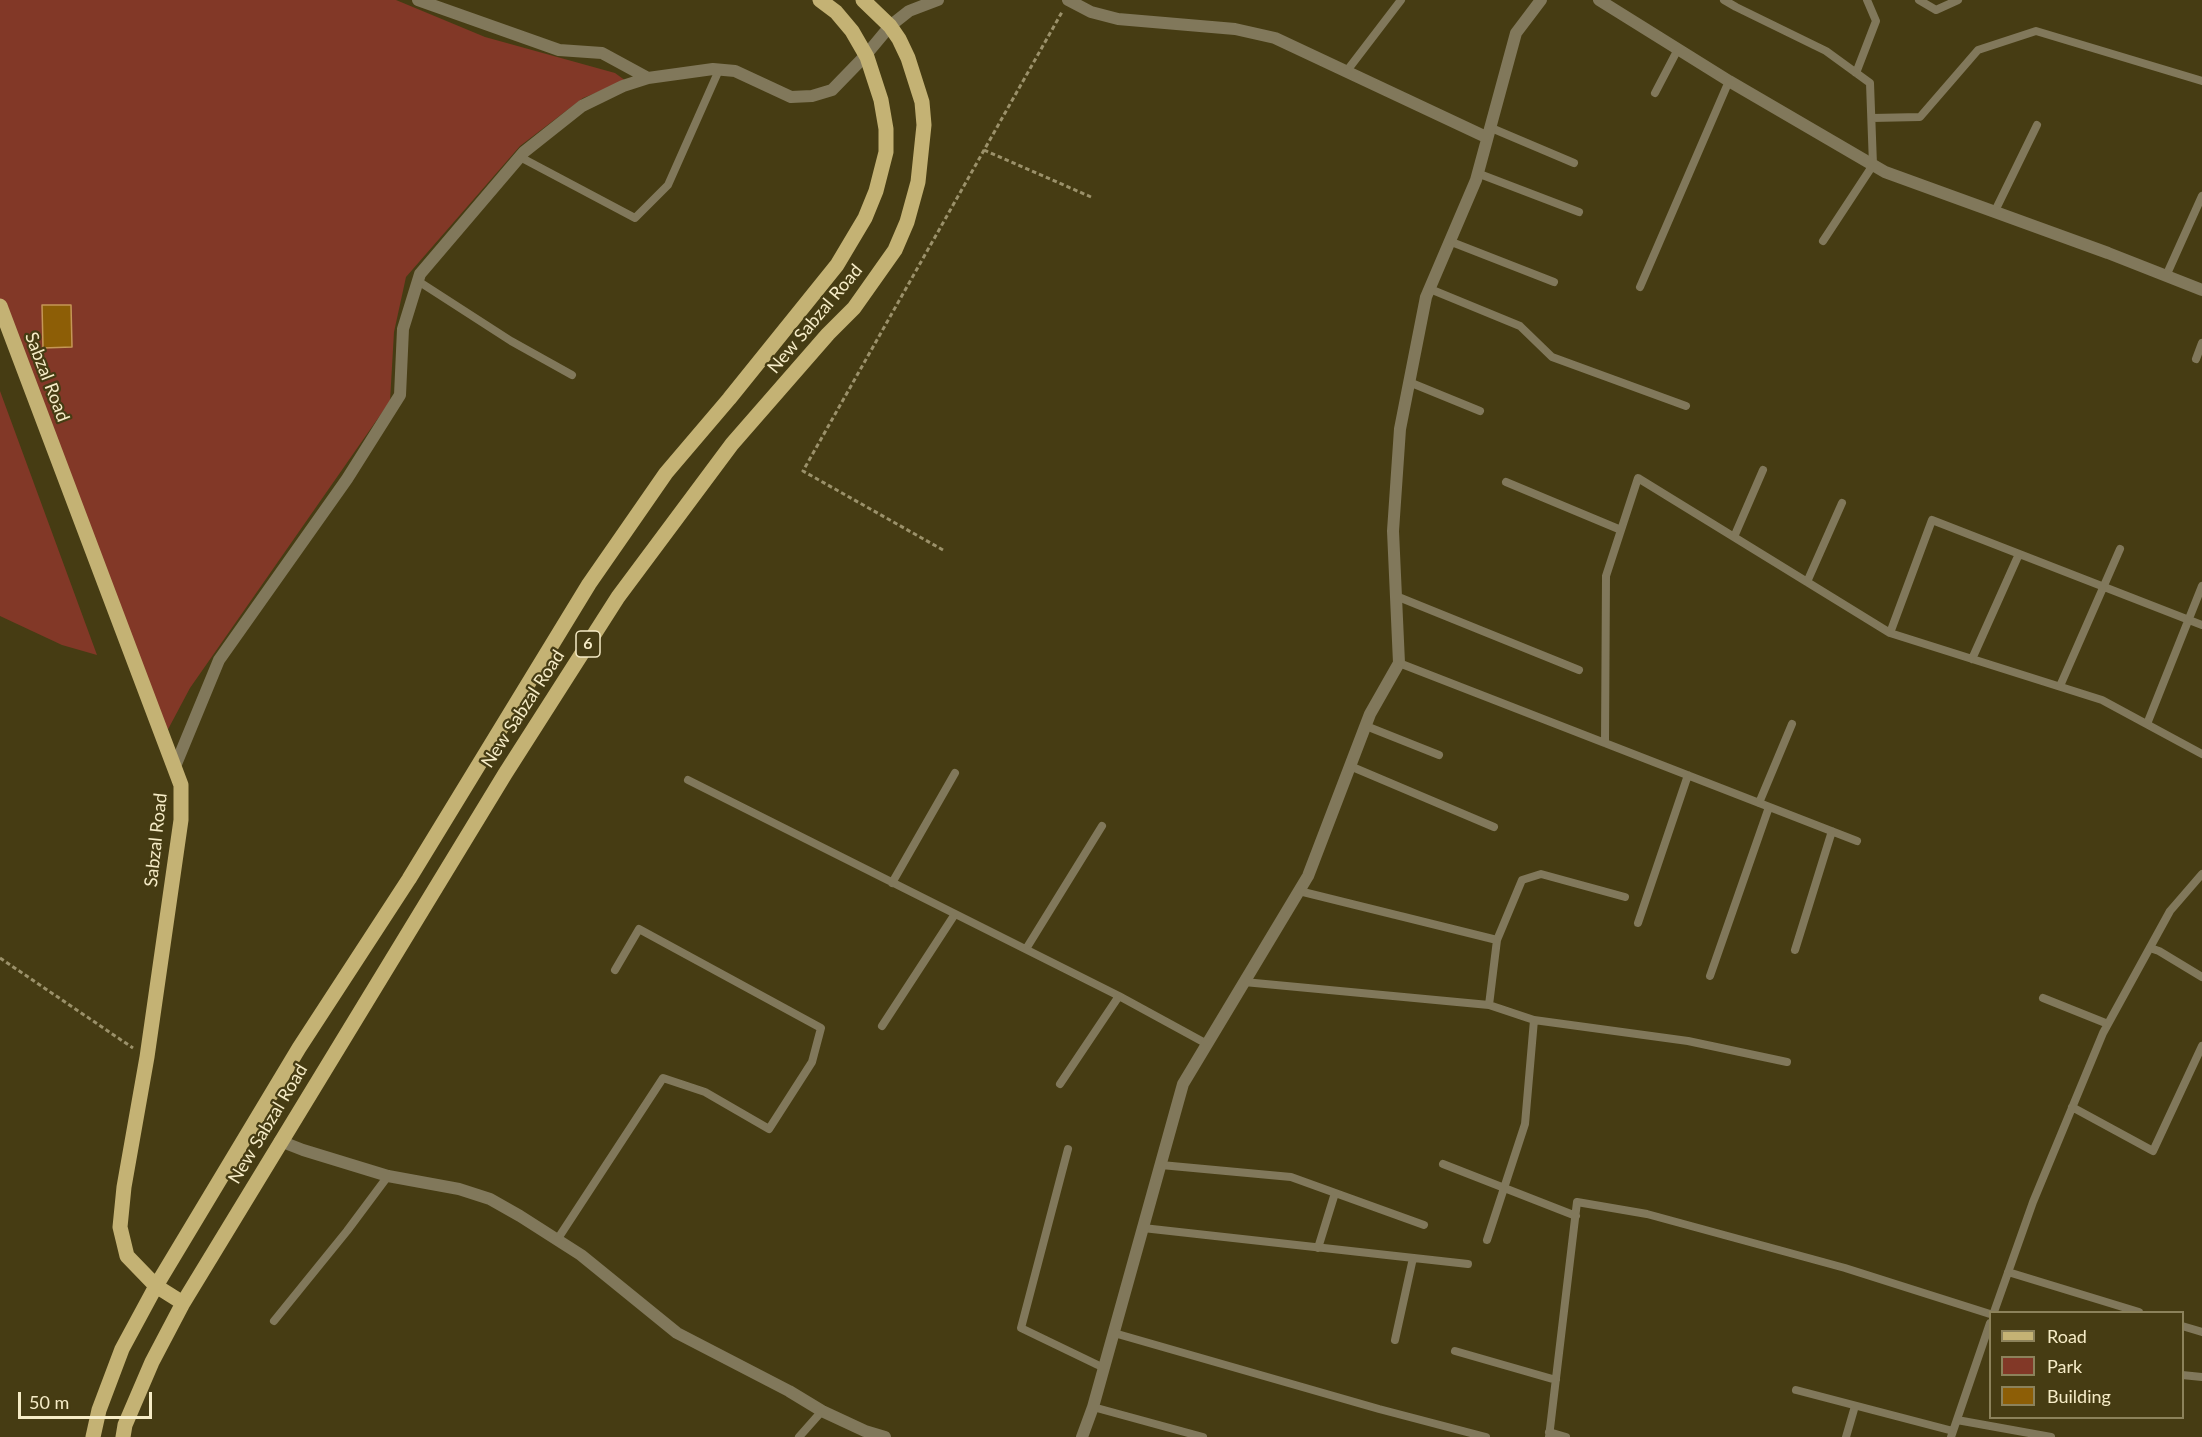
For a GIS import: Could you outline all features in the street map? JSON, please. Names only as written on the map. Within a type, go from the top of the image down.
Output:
[{"type":"main road","name":"New Sabzal Road","points":[[156,1286],[299,1048],[409,879],[589,584],[666,473],[815,294],[837,265],[856,234],[876,192],[886,152],[886,129],[881,100],[865,56],[852,31],[836,12],[820,0]]},
{"type":"main road","name":"New Sabzal Road","points":[[183,1303],[505,774],[618,597],[732,444],[828,334],[854,308],[895,250],[907,222],[918,182],[924,125],[922,102],[904,48],[890,26],[863,0]]},
{"type":"main road","name":"Sabzal Road","points":[[0,306],[181,785],[181,820],[147,1057],[124,1187],[120,1227],[127,1256],[156,1286],[183,1303]]},
{"type":"main road","points":[[93,1437],[99,1410],[122,1349],[156,1286]]},
{"type":"main road","points":[[123,1437],[125,1425],[152,1362],[183,1303]]},
{"type":"street","points":[[418,0],[559,50],[602,54],[648,78]]},
{"type":"street","points":[[174,768],[219,660],[346,479],[400,395],[403,329],[420,274],[520,157],[582,106],[624,86],[648,78],[719,70],[735,71],[791,97],[812,96],[832,90],[890,26],[909,11],[938,0]]},
{"type":"street","points":[[1069,0],[1091,12],[1118,19],[1235,29],[1275,38],[1346,72],[1488,132]]},
{"type":"street","points":[[1082,1437],[1094,1407],[1183,1084],[1308,876],[1366,726],[1399,663],[1393,531],[1400,429],[1426,297],[1477,173],[1516,33],[1540,0]]},
{"type":"street","points":[[1599,0],[1729,81],[1885,172],[1995,211],[2202,290]]},
{"type":"street","points":[[280,1141],[388,1176],[459,1189],[490,1200],[520,1216],[596,1267],[677,1333],[789,1391],[822,1411],[865,1431],[885,1437]]},
{"type":"lane","points":[[1346,72],[1401,0]]},
{"type":"lane","points":[[1724,0],[1826,51],[1870,83],[1874,165],[1823,241]]},
{"type":"lane","points":[[1856,73],[1876,21],[1867,0]]},
{"type":"lane","points":[[1918,0],[1936,10],[1958,0]]},
{"type":"lane","points":[[1872,118],[1920,117],[1978,50],[2036,31],[2202,81]]},
{"type":"lane","points":[[1655,93],[1678,49]]},
{"type":"lane","points":[[520,157],[635,218],[668,185],[719,70]]},
{"type":"lane","points":[[1640,287],[1729,81]]},
{"type":"lane","points":[[1995,211],[2037,124]]},
{"type":"lane","points":[[1488,132],[1574,163]]},
{"type":"lane","points":[[1477,173],[1579,212]]},
{"type":"lane","points":[[2166,276],[2202,196]]},
{"type":"lane","points":[[1449,242],[1554,282]]},
{"type":"lane","points":[[418,281],[511,340],[572,375]]},
{"type":"lane","points":[[1430,289],[1520,326],[1552,357],[1686,406]]},
{"type":"lane","points":[[2196,359],[2202,343]]},
{"type":"lane","points":[[1409,382],[1480,411]]},
{"type":"lane","points":[[1734,537],[1763,470]]},
{"type":"lane","points":[[1605,743],[1606,576],[1638,478],[1890,633],[2102,699],[2202,754]]},
{"type":"lane","points":[[1506,482],[1621,530]]},
{"type":"lane","points":[[1807,582],[1842,503]]},
{"type":"lane","points":[[1890,633],[1932,520],[2202,625]]},
{"type":"lane","points":[[2060,686],[2120,549]]},
{"type":"lane","points":[[1972,659],[2019,554]]},
{"type":"lane","points":[[2147,724],[2202,586]]},
{"type":"lane","points":[[1396,596],[1579,670]]},
{"type":"lane","points":[[1399,663],[1857,841]]},
{"type":"lane","points":[[1759,803],[1792,724]]},
{"type":"lane","points":[[1366,726],[1439,755]]},
{"type":"lane","points":[[1350,766],[1494,827]]},
{"type":"lane","points":[[892,883],[955,773]]},
{"type":"lane","points":[[1638,924],[1688,775]]},
{"type":"lane","points":[[688,780],[1119,996],[1207,1044]]},
{"type":"lane","points":[[1710,976],[1769,807]]},
{"type":"lane","points":[[1026,949],[1102,826]]},
{"type":"lane","points":[[1795,950],[1832,831]]},
{"type":"lane","points":[[1489,1005],[1497,940],[1522,880],[1541,874],[1625,897]]},
{"type":"lane","points":[[1993,1311],[2033,1202],[2108,1024],[2170,911],[2202,874]]},
{"type":"lane","points":[[1299,891],[1497,940]]},
{"type":"lane","points":[[882,1026],[955,914]]},
{"type":"lane","points":[[557,1240],[663,1078],[705,1092],[769,1129],[812,1062],[821,1028],[639,929],[615,970]]},
{"type":"lane","points":[[2150,948],[2202,977]]},
{"type":"lane","points":[[1244,982],[1489,1005],[1534,1020],[1688,1041],[1787,1062]]},
{"type":"lane","points":[[1060,1084],[1119,996]]},
{"type":"lane","points":[[2043,998],[2108,1024]]},
{"type":"lane","points":[[1488,1240],[1526,1124],[1534,1020]]},
{"type":"lane","points":[[2072,1107],[2153,1151],[2202,1046]]},
{"type":"lane","points":[[1068,1149],[1021,1328],[1104,1368]]},
{"type":"lane","points":[[1443,1164],[1576,1216]]},
{"type":"lane","points":[[1161,1165],[1291,1177],[1424,1225]]},
{"type":"lane","points":[[274,1321],[388,1176]]},
{"type":"lane","points":[[1318,1248],[1335,1193]]},
{"type":"lane","points":[[1566,1437],[1549,1434],[1577,1202],[1647,1214],[1845,1268],[1989,1312]]},
{"type":"lane","points":[[1143,1228],[1468,1264]]},
{"type":"lane","points":[[1395,1340],[1413,1258]]},
{"type":"lane","points":[[2008,1272],[2136,1311]]},
{"type":"lane","points":[[1797,1390],[1952,1434],[1989,1327]]},
{"type":"lane","points":[[2184,1327],[2202,1332]]},
{"type":"lane","points":[[1114,1333],[1379,1409],[1486,1437]]},
{"type":"lane","points":[[1455,1352],[1556,1380]]},
{"type":"lane","points":[[2184,1375],[2202,1377]]},
{"type":"lane","points":[[1846,1437],[1855,1406]]},
{"type":"lane","points":[[1094,1407],[1203,1437]]},
{"type":"lane","points":[[799,1437],[822,1411]]},
{"type":"lane","points":[[1957,1420],[2046,1437]]},
{"type":"path","points":[[943,550],[802,471],[1069,0]]},
{"type":"path","points":[[984,150],[1091,197]]},
{"type":"path","points":[[0,958],[147,1057]]},
{"type":"green space","points":[[0,0],[396,0],[485,37],[615,73],[626,81],[583,98],[520,146],[406,277],[394,332],[390,401],[190,688],[165,735],[0,314]]},
{"type":"green space","points":[[0,391],[97,655],[62,645],[0,616]]},
{"type":"building","points":[[42,305],[71,305],[72,347],[43,348]]}]
